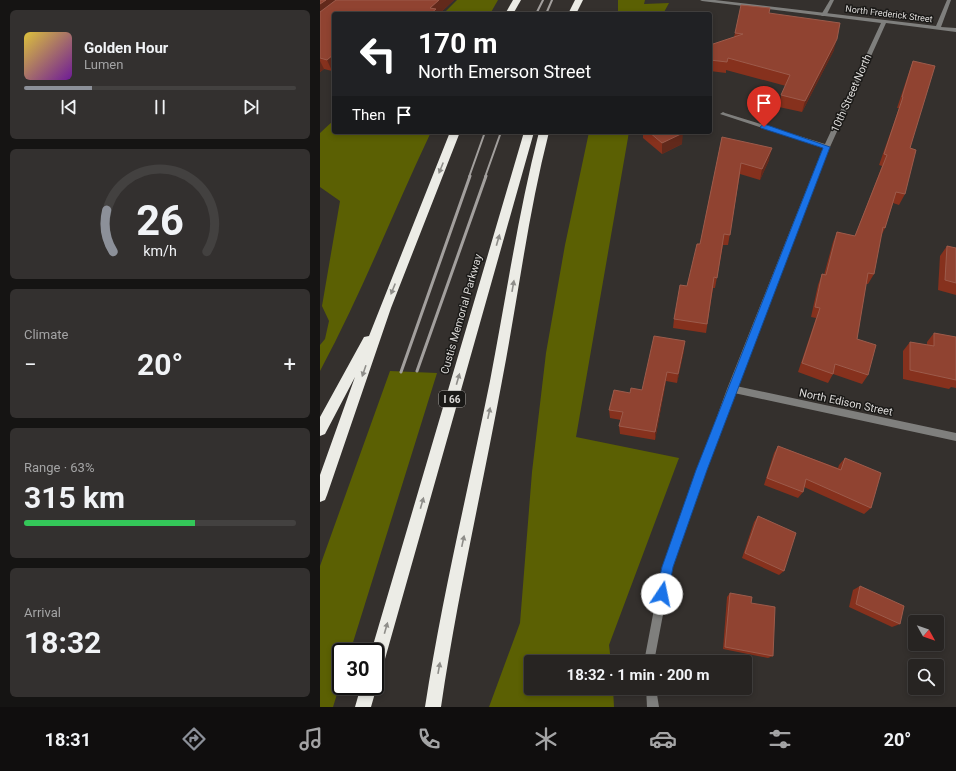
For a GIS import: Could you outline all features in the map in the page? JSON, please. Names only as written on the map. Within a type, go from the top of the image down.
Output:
[{"type":"highway","points":[[510,12],[517,0]]},
{"type":"highway","points":[[573,12],[579,0]]},
{"type":"highway","points":[[320,495],[385,308],[454,134]]},
{"type":"highway","name":"Custis Memorial Parkway","points":[[382,643],[528,134]]},
{"type":"highway","points":[[433,707],[447,622],[490,409],[534,171],[543,134]]},
{"type":"highway","points":[[320,430],[385,308]]},
{"type":"highway","points":[[363,707],[366,695]]},
{"type":"street","name":"North Frederick Street","points":[[702,0],[956,30]]},
{"type":"street","points":[[824,15],[832,0]]},
{"type":"street","points":[[938,28],[949,0]]},
{"type":"street","name":"10th Street North","points":[[650,655],[668,567],[731,390],[827,147],[884,22]]},
{"type":"street","points":[[723,114],[827,147]]},
{"type":"street","name":"North Edison Street","points":[[731,390],[956,436]]},
{"type":"street","points":[[652,695],[653,707]]},
{"type":"shaded area","points":[[457,0],[498,0],[491,12],[445,12]]},
{"type":"shaded area","points":[[618,0],[645,0],[644,4],[669,3],[664,12],[618,12]]},
{"type":"shaded area","points":[[332,122],[332,134],[430,134],[364,282],[320,371],[320,345],[325,339],[329,321],[322,306],[340,201],[320,187],[320,133]]},
{"type":"shaded area","points":[[589,134],[629,134],[576,437],[679,458],[609,645],[610,655],[524,655],[524,695],[613,695],[614,707],[489,707],[520,623],[532,472],[546,353],[565,245]]},
{"type":"shaded area","points":[[390,371],[437,373],[353,643],[332,643],[332,695],[337,695],[333,707],[320,707],[320,566]]},
{"type":"building","points":[[320,0],[326,0],[320,4]]},
{"type":"building","points":[[336,0],[439,0],[430,8],[436,9],[432,12],[332,12],[332,56],[327,60],[320,58],[320,12]]},
{"type":"building","points":[[741,5],[770,8],[769,13],[840,23],[837,39],[805,101],[781,95],[790,75],[728,58],[727,62],[712,60],[712,44],[743,34],[735,33]]},
{"type":"building","points":[[913,61],[935,66],[910,148],[916,150],[905,194],[896,192],[885,228],[883,227],[874,274],[868,273],[857,339],[876,345],[868,375],[835,364],[833,374],[802,363],[820,308],[815,307],[822,274],[826,275],[837,232],[855,236],[887,155],[884,154]]},
{"type":"building","points":[[651,134],[681,134],[662,143]]},
{"type":"building","points":[[722,137],[772,148],[762,169],[741,163],[730,235],[724,234],[717,278],[714,277],[707,324],[674,319],[680,285],[687,286],[697,244],[700,244]]},
{"type":"building","points":[[947,246],[956,248],[956,283],[945,280]]},
{"type":"building","points":[[934,333],[956,337],[956,380],[910,370],[910,342],[934,346]]},
{"type":"building","points":[[654,336],[685,341],[678,374],[667,372],[655,432],[619,426],[623,412],[609,410],[614,390],[630,393],[631,388],[642,390]]},
{"type":"building","points":[[778,446],[841,470],[845,458],[881,473],[871,508],[806,479],[803,492],[767,478]]},
{"type":"building","points":[[758,516],[796,533],[784,571],[745,553]]},
{"type":"building","points":[[860,586],[904,606],[900,624],[856,604]]},
{"type":"building","points":[[730,593],[752,597],[751,603],[775,607],[773,656],[725,647]]},
{"type":"railway","points":[[537,12],[543,0]]},
{"type":"railway","points":[[547,12],[552,0]]},
{"type":"railway","points":[[469,177],[484,134]]},
{"type":"railway","points":[[485,177],[500,134]]},
{"type":"railway","points":[[401,372],[470,176]]},
{"type":"railway","points":[[417,371],[486,176]]},
{"type":"route","points":[[662,594],[668,567],[701,470],[827,147],[764,127]]}]
